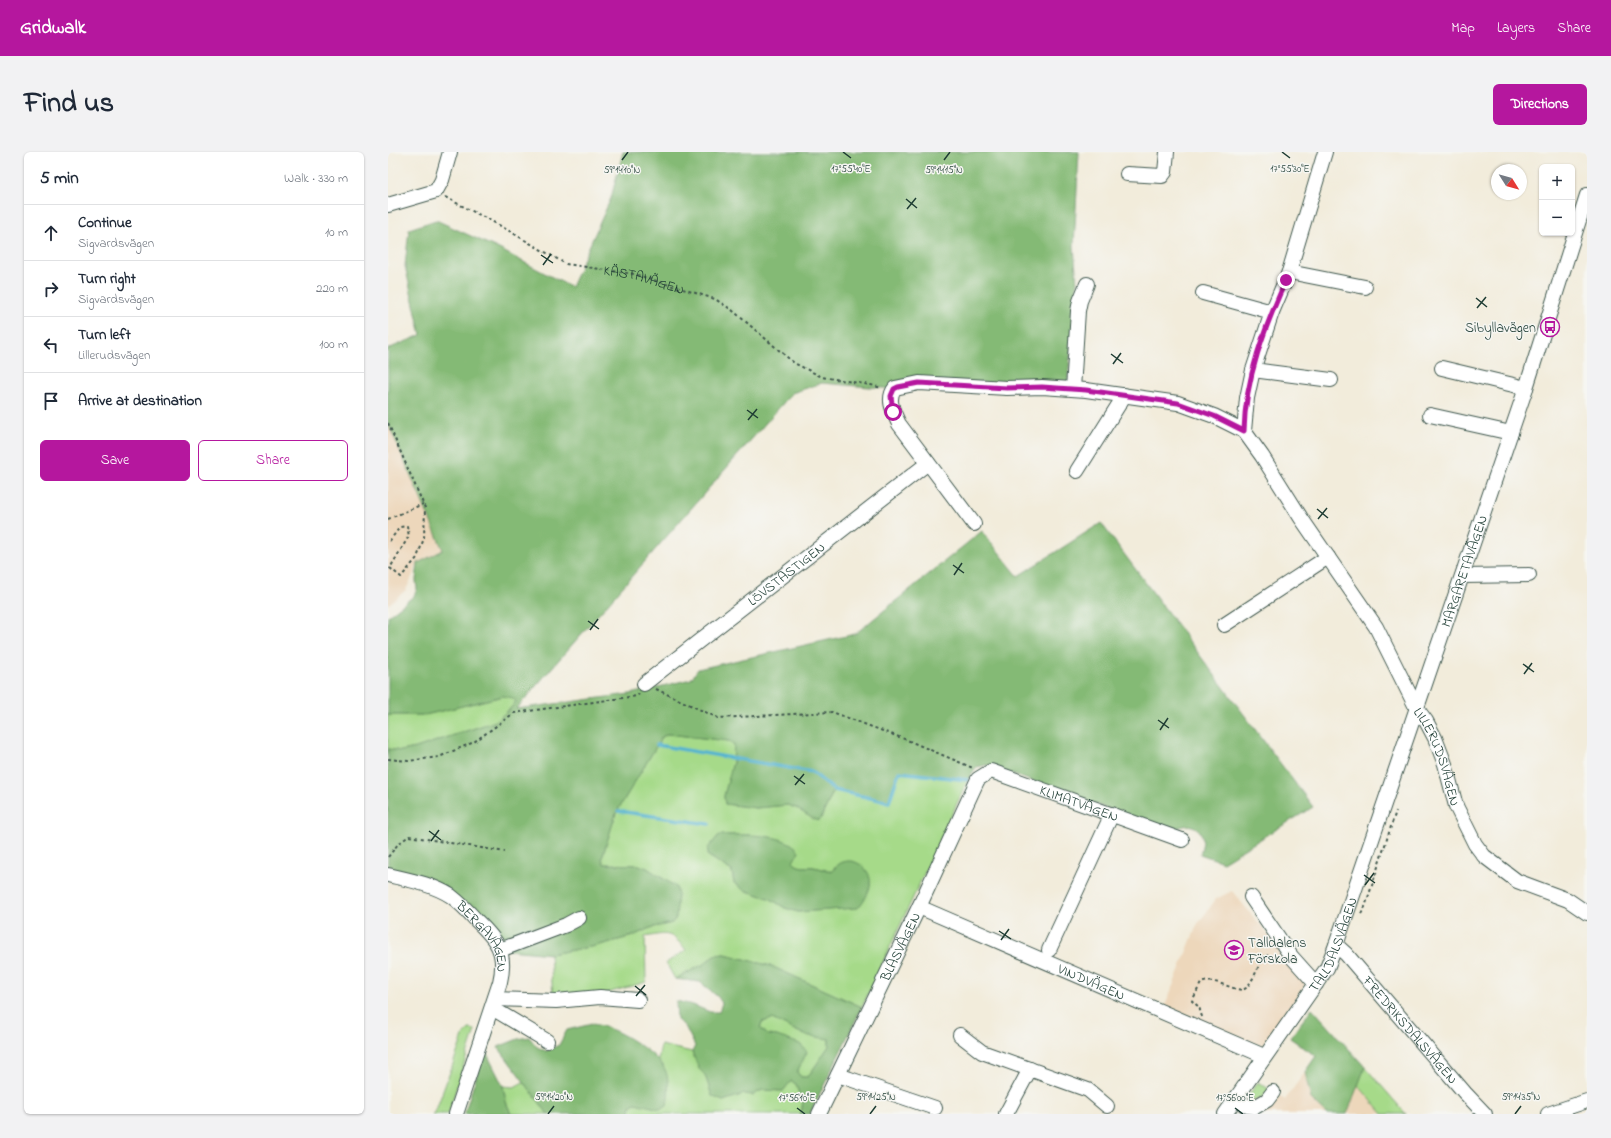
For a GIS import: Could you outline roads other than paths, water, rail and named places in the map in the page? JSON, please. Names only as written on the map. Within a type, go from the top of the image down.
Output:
[{"type":"street","points":[[388,205],[436,191],[442,180],[450,152]]},
{"type":"street","points":[[1127,174],[1162,176],[1165,172],[1167,152]]},
{"type":"street","points":[[974,524],[899,424],[891,404],[893,391],[898,387],[919,383],[1007,388],[1042,387],[1073,389],[1178,403],[1189,406],[1244,431],[1246,398],[1253,370],[1272,312],[1289,272],[1325,152]]},
{"type":"street","name":"MARGARETAVÄGEN","points":[[1417,709],[1526,388],[1587,195]]},
{"type":"street","points":[[1289,272],[1365,287]]},
{"type":"street","points":[[1073,389],[1078,311],[1080,301],[1087,284]]},
{"type":"street","points":[[1203,293],[1272,312]]},
{"type":"street","points":[[1442,368],[1526,388]]},
{"type":"street","points":[[1253,370],[1332,380]]},
{"type":"street","points":[[1077,471],[1124,395]]},
{"type":"street","points":[[1430,415],[1510,433]]},
{"type":"street","name":"LILLERUDSVÄGEN","points":[[1244,431],[1262,456],[1301,518],[1376,627],[1417,709],[1426,721],[1440,751],[1456,806],[1475,844],[1484,856],[1517,881],[1568,900],[1587,913]]},
{"type":"street","name":"LÖVSTASTIGEN","points":[[644,684],[928,463]]},
{"type":"street","points":[[1224,625],[1328,557]]},
{"type":"street","points":[[1463,576],[1529,575]]},
{"type":"street","name":"TALLDALSVÄGEN","points":[[1225,1114],[1264,1056],[1327,968],[1417,709]]},
{"type":"street","name":"KLIMATVÄGEN","points":[[981,776],[991,771],[1182,840]]},
{"type":"street","name":"BLÅSVÄGEN","points":[[819,1114],[981,776]]},
{"type":"street","points":[[1049,950],[1112,814]]},
{"type":"street","name":"BERGAVÄGEN","points":[[388,875],[427,885],[451,896],[491,933],[500,950],[503,967],[493,1003],[456,1114]]},
{"type":"street","points":[[1250,897],[1291,956],[1316,984]]},
{"type":"street","name":"VINDVÄGEN","points":[[919,907],[1264,1056]]},
{"type":"street","points":[[500,950],[566,925],[579,918]]},
{"type":"street","name":"FREDRIKSDALSVÄGEN","points":[[1336,945],[1346,954],[1485,1114]]},
{"type":"street","points":[[493,1003],[556,1001],[600,997],[638,1000]]},
{"type":"street","points":[[493,1003],[547,1041]]},
{"type":"street","points":[[960,1035],[982,1052],[1088,1090],[1108,1106]]},
{"type":"street","points":[[1006,1114],[1030,1069]]},
{"type":"street","points":[[838,1076],[935,1108]]},
{"type":"street","points":[[1235,1099],[1247,1106],[1254,1107],[1267,1100],[1273,1092]]},
{"type":"street","points":[[1548,1114],[1587,1102]]},
{"type":"waterway","points":[[657,745],[812,772],[834,790],[889,802],[899,772],[968,780]]},
{"type":"waterway","points":[[618,811],[709,824]]},
{"type":"place","name":"Sibyllavägen","points":[[1550,327]]},
{"type":"place","name":"Talldalens Förskola","points":[[1234,950]]}]
